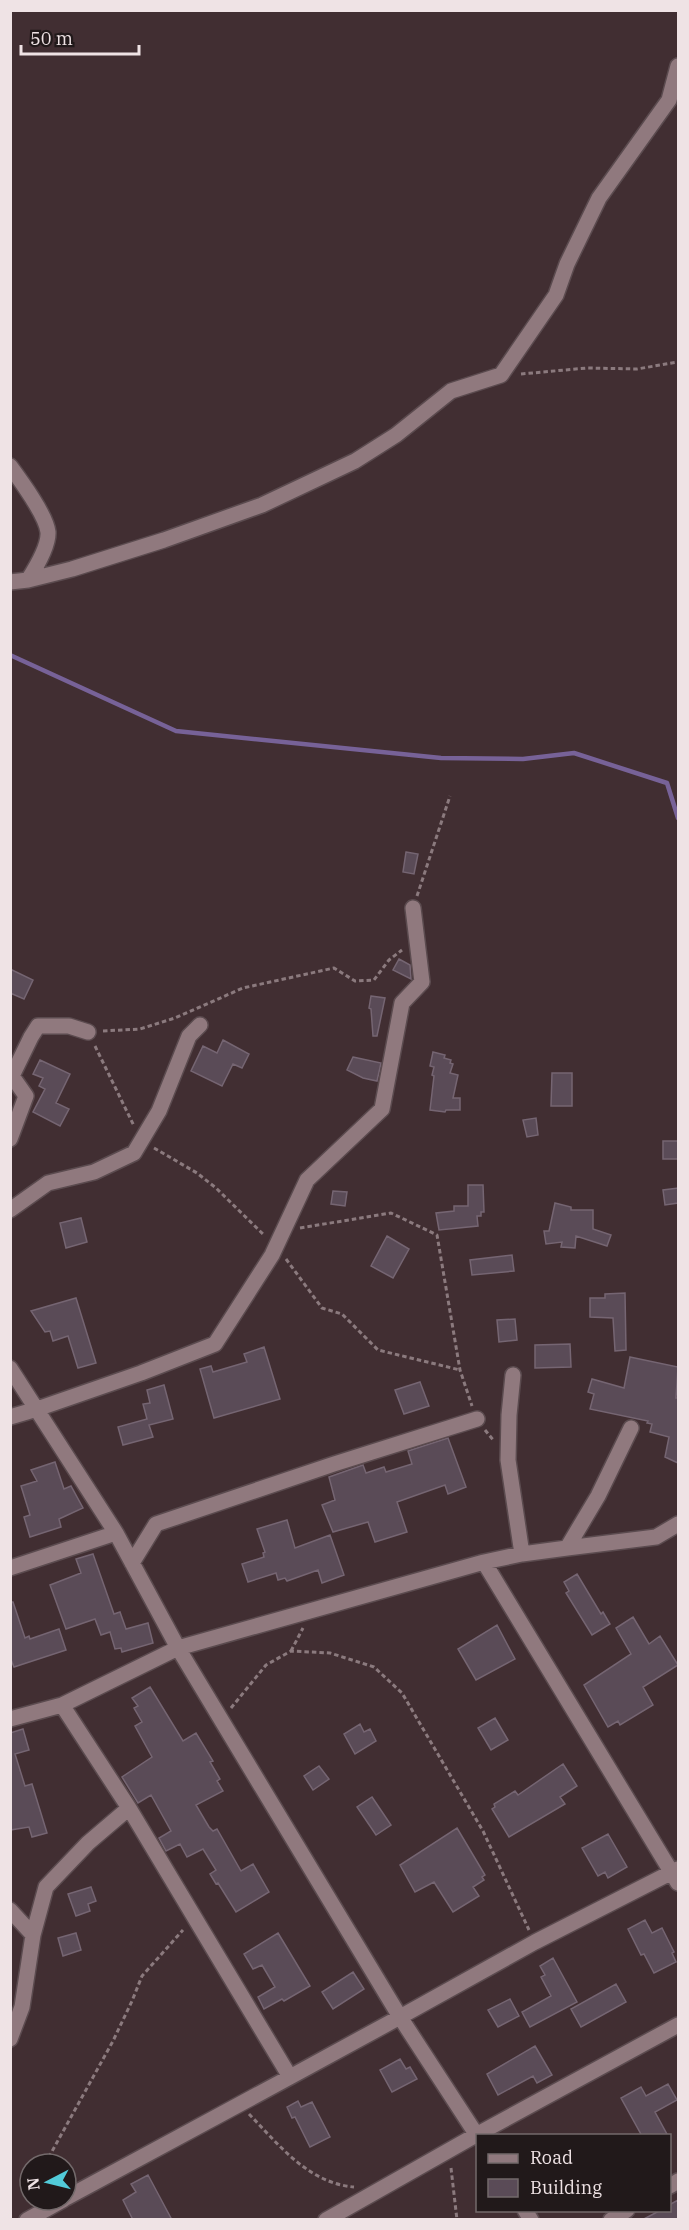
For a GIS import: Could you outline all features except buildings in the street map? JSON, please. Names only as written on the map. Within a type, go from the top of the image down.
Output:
[{"type":"street","points":[[10,582],[28,580],[164,540],[262,505],[355,461],[396,435],[452,391],[501,375],[556,296],[567,264],[599,198],[669,100],[678,66]]},
{"type":"street","points":[[10,466],[36,504],[48,532],[39,561],[28,580]]},
{"type":"street","points":[[10,1417],[141,1373],[215,1344],[279,1241],[307,1180],[382,1109],[402,1003],[422,982],[413,908]]},
{"type":"street","points":[[10,1210],[48,1183],[94,1172],[134,1153],[159,1111],[189,1036],[200,1025]]},
{"type":"street","points":[[10,1139],[26,1095],[12,1076],[30,1037],[38,1026],[69,1026],[88,1032]]},
{"type":"street","points":[[10,1368],[116,1533],[178,1648],[221,1720],[400,2017],[476,2134]]},
{"type":"street","points":[[513,1375],[508,1460],[522,1554]]},
{"type":"street","points":[[132,1563],[156,1524],[477,1419]]},
{"type":"street","points":[[567,1548],[598,1496],[631,1428]]},
{"type":"street","points":[[10,1719],[62,1705],[178,1648],[484,1562],[522,1554],[656,1537],[678,1524]]},
{"type":"street","points":[[10,1568],[116,1533]]},
{"type":"street","points":[[78,2191],[535,1942],[676,1875],[484,1562]]},
{"type":"street","points":[[62,1705],[129,1808],[290,2077]]},
{"type":"street","points":[[10,2039],[22,2007],[33,1935],[46,1887],[88,1843],[129,1808]]},
{"type":"street","points":[[10,1910],[33,1935]]},
{"type":"street","points":[[481,2134],[678,2025]]},
{"type":"street","points":[[326,2220],[455,2146],[476,2136]]},
{"type":"street","points":[[27,2220],[41,2212]]},
{"type":"street","points":[[611,2220],[625,2212]]},
{"type":"path","points":[[501,375],[587,368],[637,369],[678,362]]},
{"type":"path","points":[[413,908],[450,796]]},
{"type":"path","points":[[408,946],[388,960],[374,980],[355,981],[334,968],[243,988],[175,1018],[140,1029],[88,1032],[141,1141],[197,1173],[279,1241],[322,1308],[342,1314],[378,1350],[460,1370]]},
{"type":"path","points":[[279,1241],[301,1227],[391,1214],[437,1235],[460,1370],[477,1419],[508,1460]]},
{"type":"path","points":[[221,1720],[266,1665],[291,1651],[330,1653],[374,1667],[402,1693],[483,1831],[535,1942]]},
{"type":"path","points":[[52,2152],[113,2041],[142,1976],[195,1918]]},
{"type":"path","points":[[240,2104],[273,2142],[301,2167],[340,2186],[380,2189]]},
{"type":"path","points":[[455,2146],[450,2170],[456,2220]]},
{"type":"waterway","points":[[10,655],[176,731],[441,758],[523,759],[574,753],[667,783],[678,818]]}]
